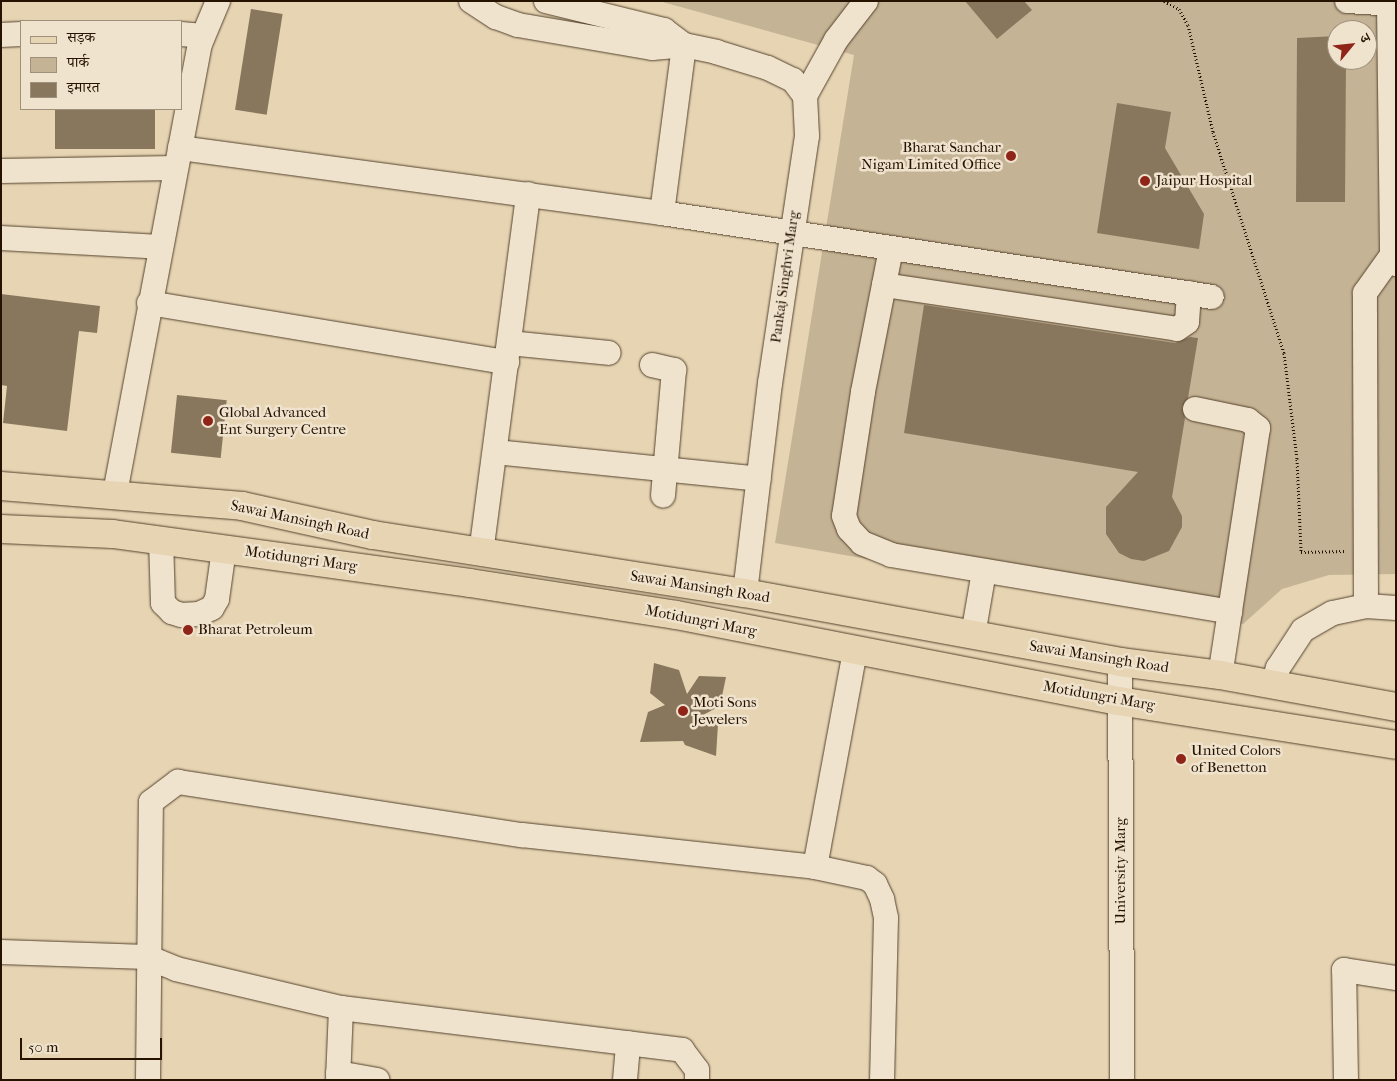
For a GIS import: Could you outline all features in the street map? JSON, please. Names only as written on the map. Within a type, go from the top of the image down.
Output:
[{"type":"main road","name":"Sawai Mansingh Road","points":[[1,486],[115,493],[242,506],[374,535],[745,593],[1120,662],[1220,675],[1396,707]]},
{"type":"main road","name":"Motidungri Marg","points":[[1,529],[113,534],[676,615],[1119,701],[1396,745]]},
{"type":"street","points":[[115,493],[149,303],[178,158],[192,35],[218,1]]},
{"type":"street","points":[[471,1],[518,25],[652,48],[684,46],[768,68],[793,80],[805,96],[836,40],[866,1]]},
{"type":"street","points":[[546,1],[664,30],[684,46]]},
{"type":"street","points":[[1346,1],[1392,4],[1394,259],[1366,293],[1366,606]]},
{"type":"street","points":[[1,35],[20,34]]},
{"type":"street","points":[[662,213],[684,46]]},
{"type":"street","name":"Pankaj Singhvi Marg","points":[[745,593],[790,234],[807,136],[805,96]]},
{"type":"street","points":[[1,170],[178,158],[528,194],[1200,295],[1186,322],[1177,329],[884,285]]},
{"type":"street","points":[[482,553],[528,194]]},
{"type":"street","points":[[1,238],[160,248]]},
{"type":"street","points":[[891,250],[844,516],[849,529],[862,543],[891,555],[1230,612]]},
{"type":"street","points":[[149,303],[508,353],[609,353]]},
{"type":"street","points":[[652,365],[674,370],[663,496]]},
{"type":"street","points":[[1195,409],[1248,420],[1258,428],[1220,675]]},
{"type":"street","points":[[495,452],[758,479]]},
{"type":"street","points":[[160,540],[163,603],[167,609],[181,615],[199,614],[212,608],[217,599],[224,549]]},
{"type":"street","points":[[973,635],[984,571]]},
{"type":"street","points":[[1273,684],[1278,668],[1303,630],[1333,613],[1366,606],[1396,608]]},
{"type":"street","points":[[815,866],[855,651]]},
{"type":"street","name":"University Marg","points":[[1120,662],[1122,1080]]},
{"type":"street","points":[[148,1080],[147,957],[151,802],[178,782],[522,835],[815,866],[866,878],[875,884],[882,899],[886,918],[882,1080]]},
{"type":"street","points":[[1,952],[147,957],[176,969],[341,1008],[682,1050],[697,1070],[697,1080]]},
{"type":"street","points":[[1346,1080],[1344,970],[1396,978]]},
{"type":"street","points":[[341,1008],[338,1076],[378,1080]]},
{"type":"street","points":[[625,1080],[628,1043]]},
{"type":"path","points":[[1164,1],[1179,9],[1188,25],[1213,132],[1284,353],[1298,459],[1301,552],[1365,550]]},
{"type":"green space","points":[[659,1],[1396,1],[1396,574],[1329,575],[1282,589],[1243,624],[775,543],[854,55]]},
{"type":"building","points":[[965,1],[1024,1],[1032,10],[997,39]]},
{"type":"building","points":[[251,9],[283,14],[267,115],[235,110]]},
{"type":"building","points":[[1327,36],[1327,70],[1346,70],[1345,202],[1296,202],[1297,38]]},
{"type":"building","name":"Jaipur Hospital","points":[[1117,103],[1171,112],[1165,148],[1204,214],[1199,249],[1097,233]]},
{"type":"building","points":[[55,110],[155,110],[155,149],[55,149]]},
{"type":"building","points":[[1,294],[100,306],[97,333],[79,331],[67,431],[3,423],[7,386],[1,385]]},
{"type":"building","points":[[924,305],[1175,343],[1190,337],[1198,338],[1188,398],[1182,407],[1185,418],[1172,497],[1182,516],[1182,527],[1169,551],[1144,561],[1131,559],[1119,553],[1106,534],[1106,507],[1138,472],[904,433]]},
{"type":"building","points":[[177,395],[227,400],[221,458],[171,453]]},
{"type":"building","name":"Moti Sons Jewelers","points":[[654,663],[679,670],[687,694],[699,676],[726,677],[720,706],[703,715],[718,724],[716,756],[685,745],[683,741],[640,742],[648,712],[665,705],[650,693]]},
{"type":"place","name":"Bharat Sanchar Nigam Limited Office","points":[[1011,156]]},
{"type":"place","name":"Jaipur Hospital","points":[[1145,181]]},
{"type":"place","name":"Global Advanced Ent Surgery Centre","points":[[208,421]]},
{"type":"place","name":"Bharat Petroleum","points":[[188,630]]},
{"type":"place","name":"Moti Sons Jewelers","points":[[683,711]]},
{"type":"place","name":"United Colors of Benetton","points":[[1181,759]]}]
